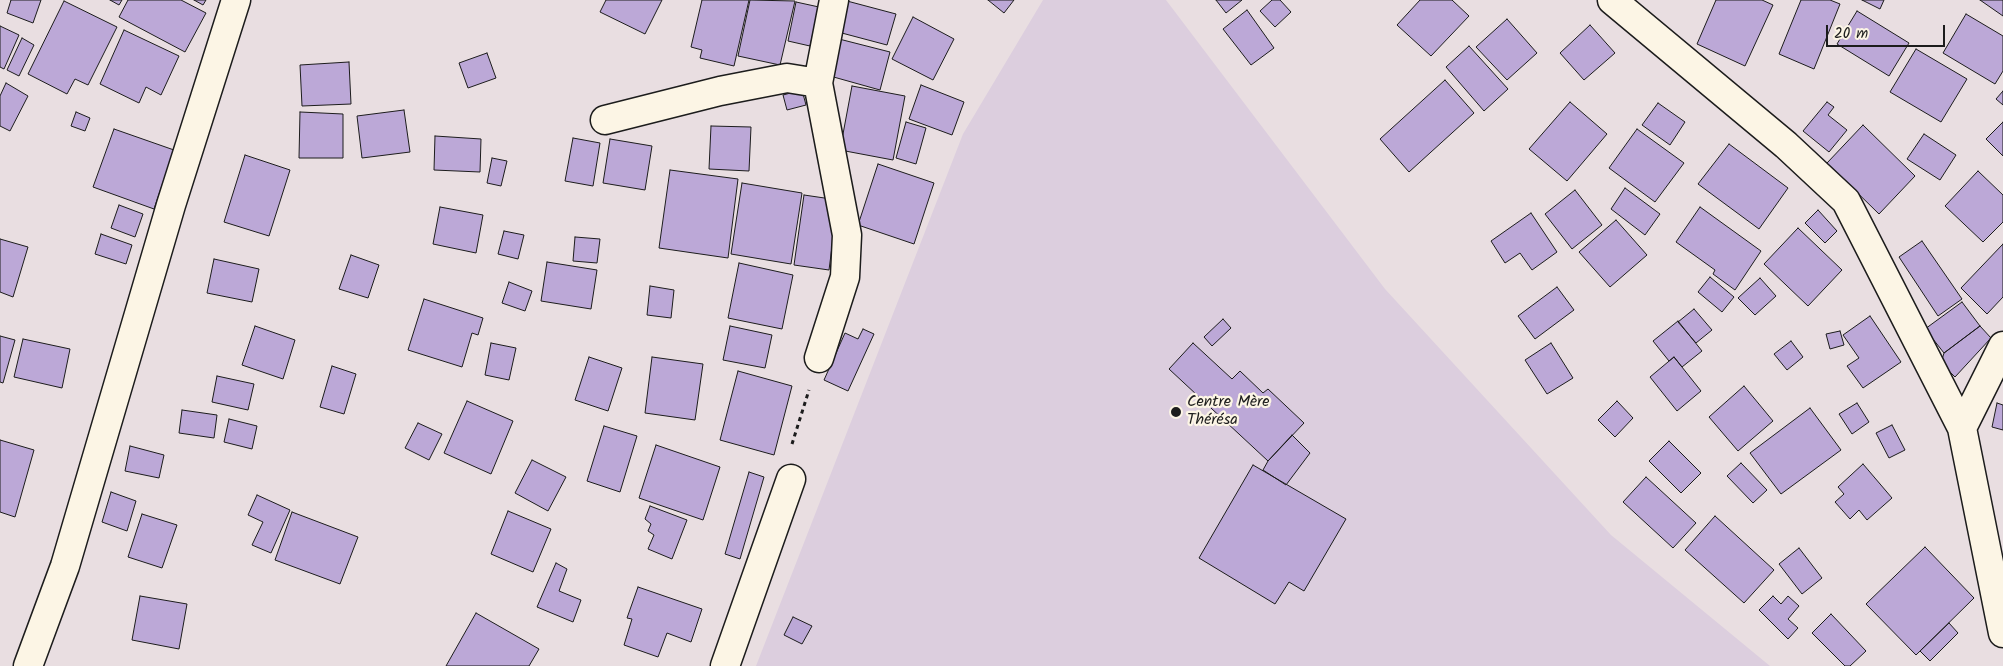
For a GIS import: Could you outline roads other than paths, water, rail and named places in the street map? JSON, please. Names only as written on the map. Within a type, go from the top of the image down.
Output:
[{"type":"street","points":[[28,666],[65,566],[171,205],[236,0]]},
{"type":"street","points":[[819,358],[846,277],[847,235],[818,83],[834,0]]},
{"type":"street","points":[[1612,0],[1786,145],[1846,201],[1962,428],[2003,633]]},
{"type":"street","points":[[604,120],[720,90],[787,78],[818,83]]},
{"type":"street","points":[[1962,428],[2003,346]]},
{"type":"street","points":[[725,666],[791,479]]},
{"type":"place","name":"Centre Mère Thérésa","points":[[1176,412]]}]
